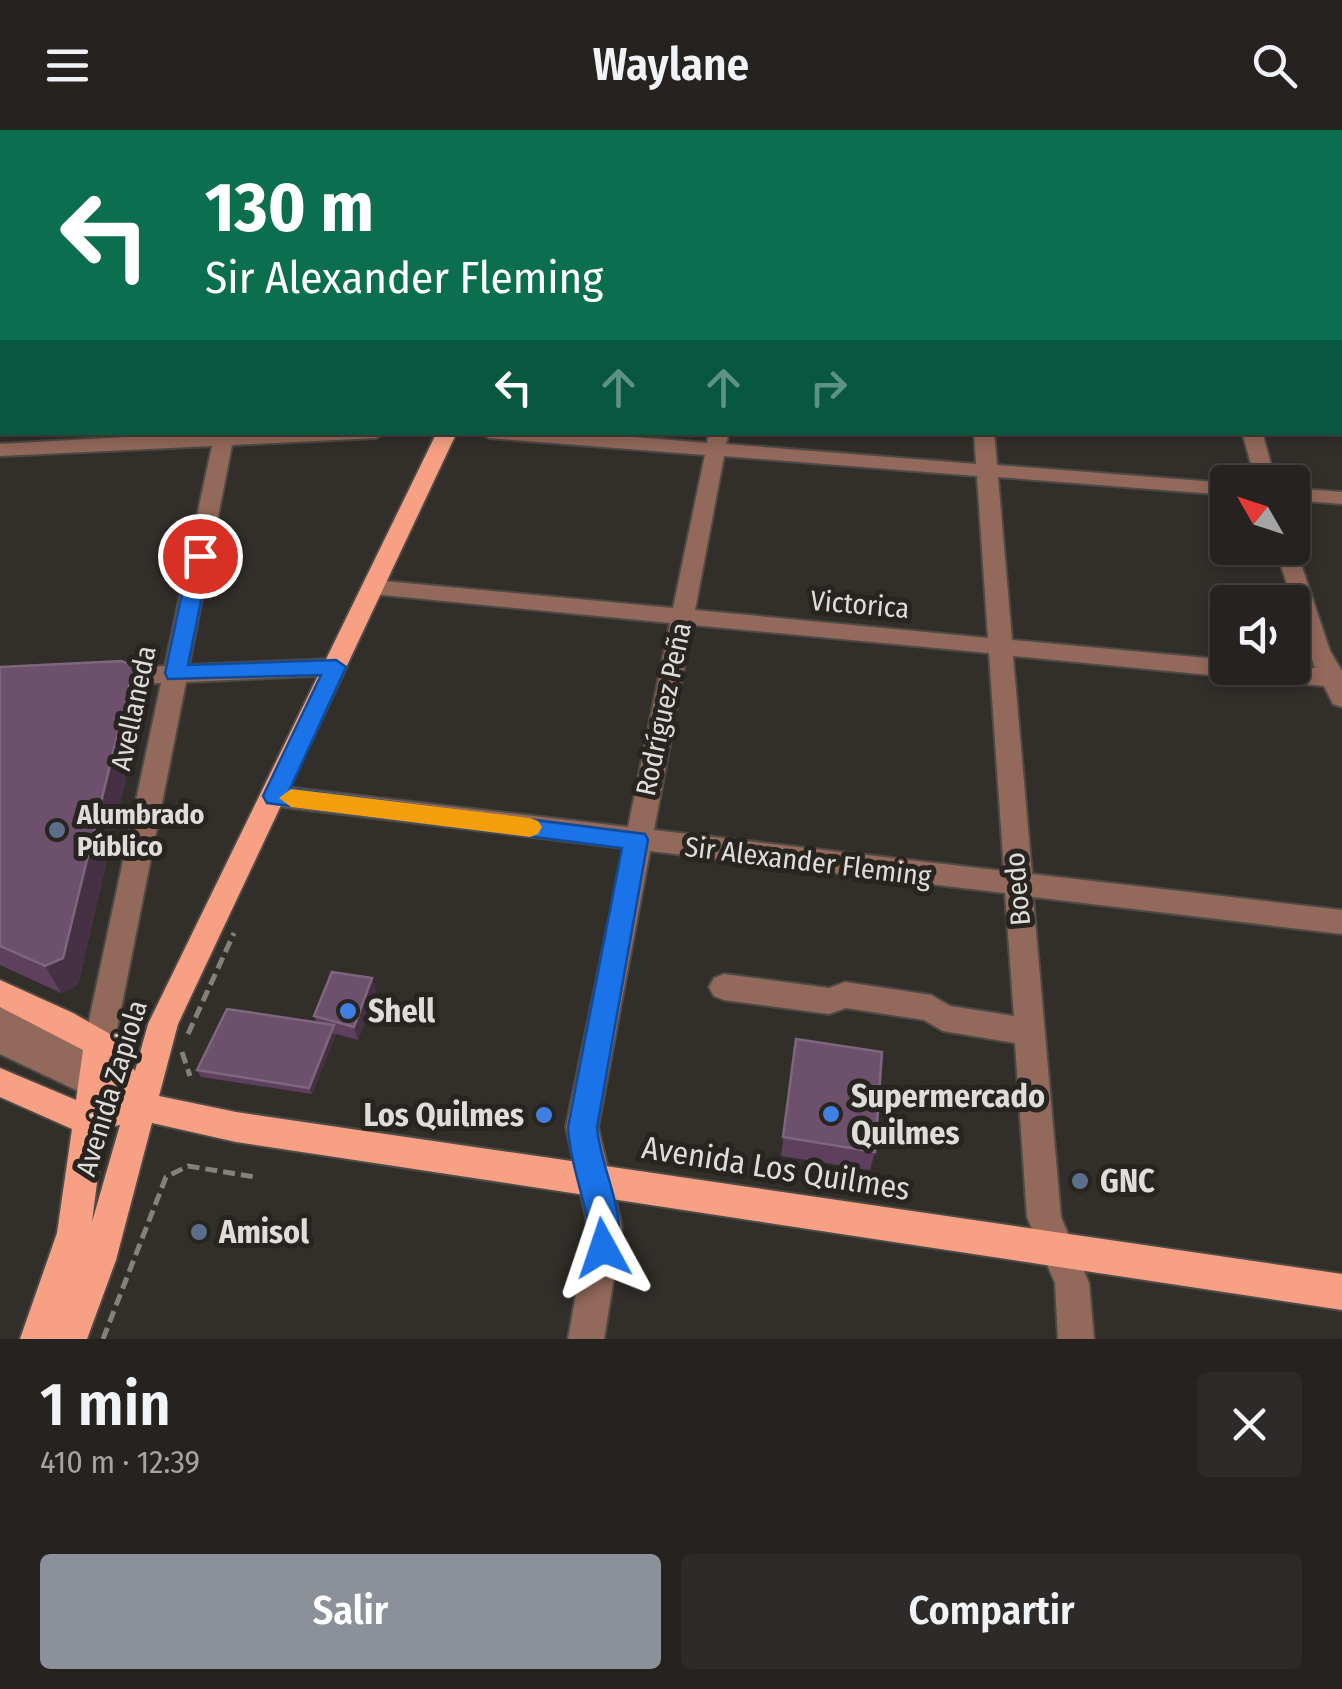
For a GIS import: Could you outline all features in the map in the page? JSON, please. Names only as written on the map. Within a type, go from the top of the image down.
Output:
[{"type":"main road","name":"Avenida Zapiola","points":[[68,1339],[98,1260],[163,1024],[446,435]]},
{"type":"main road","points":[[0,993],[62,1022],[95,1077]]},
{"type":"main road","name":"Avenida Zapiola","points":[[38,1339],[74,1233],[95,1077]]},
{"type":"main road","name":"Avenida Los Quilmes","points":[[0,1082],[56,1110],[95,1077],[140,1106],[220,1124],[1342,1292]]},
{"type":"street","points":[[0,450],[262,435]]},
{"type":"street","points":[[557,435],[717,442],[986,472],[1210,488]]},
{"type":"street","name":"Boedo","points":[[984,435],[1044,1217],[1072,1283],[1076,1339]]},
{"type":"street","points":[[1253,435],[1261,465]]},
{"type":"street","name":"Avellaneda","points":[[95,1077],[224,436]]},
{"type":"street","name":"Rodríguez Peña","points":[[586,1339],[605,1226],[582,1127],[717,442]]},
{"type":"street","points":[[1310,495],[1342,498]]},
{"type":"street","points":[[1291,565],[1318,650],[1339,685]]},
{"type":"street","name":"Victorica","points":[[373,587],[998,646],[1339,685]]},
{"type":"street","points":[[78,678],[336,667]]},
{"type":"street","name":"Sir Alexander Fleming","points":[[275,796],[1342,922]]},
{"type":"street","points":[[724,987],[828,1001],[845,995],[897,1002],[932,1008],[944,1018],[1029,1032]]},
{"type":"street","points":[[0,1017],[140,1106]]},
{"type":"street","points":[[0,1039],[95,1077]]},
{"type":"path","points":[[190,1076],[182,1048],[238,925]]},
{"type":"path","points":[[102,1339],[166,1177],[188,1166],[256,1177]]},
{"type":"building","name":"Alumbrado Público","points":[[122,661],[134,667],[63,958],[45,966],[0,946],[0,667]]},
{"type":"building","points":[[332,972],[372,978],[354,1027],[314,1016]]},
{"type":"building","points":[[227,1009],[334,1025],[309,1088],[197,1070]]},
{"type":"building","name":"Supermercado Quilmes","points":[[796,1039],[882,1052],[875,1152],[783,1137]]},
{"type":"slow traffic","points":[[291,798],[530,827]]},
{"type":"place","name":"Alumbrado Público","points":[[57,830]]},
{"type":"place","name":"Shell","points":[[348,1011]]},
{"type":"place","name":"Supermercado Quilmes","points":[[831,1114]]},
{"type":"place","name":"Los Quilmes","points":[[544,1115]]},
{"type":"place","name":"GNC","points":[[1080,1181]]},
{"type":"place","name":"Amisol","points":[[199,1232]]},
{"type":"route","points":[[200,556],[176,673],[336,667],[275,796],[636,840],[582,1127],[605,1226],[603,1248]]}]
